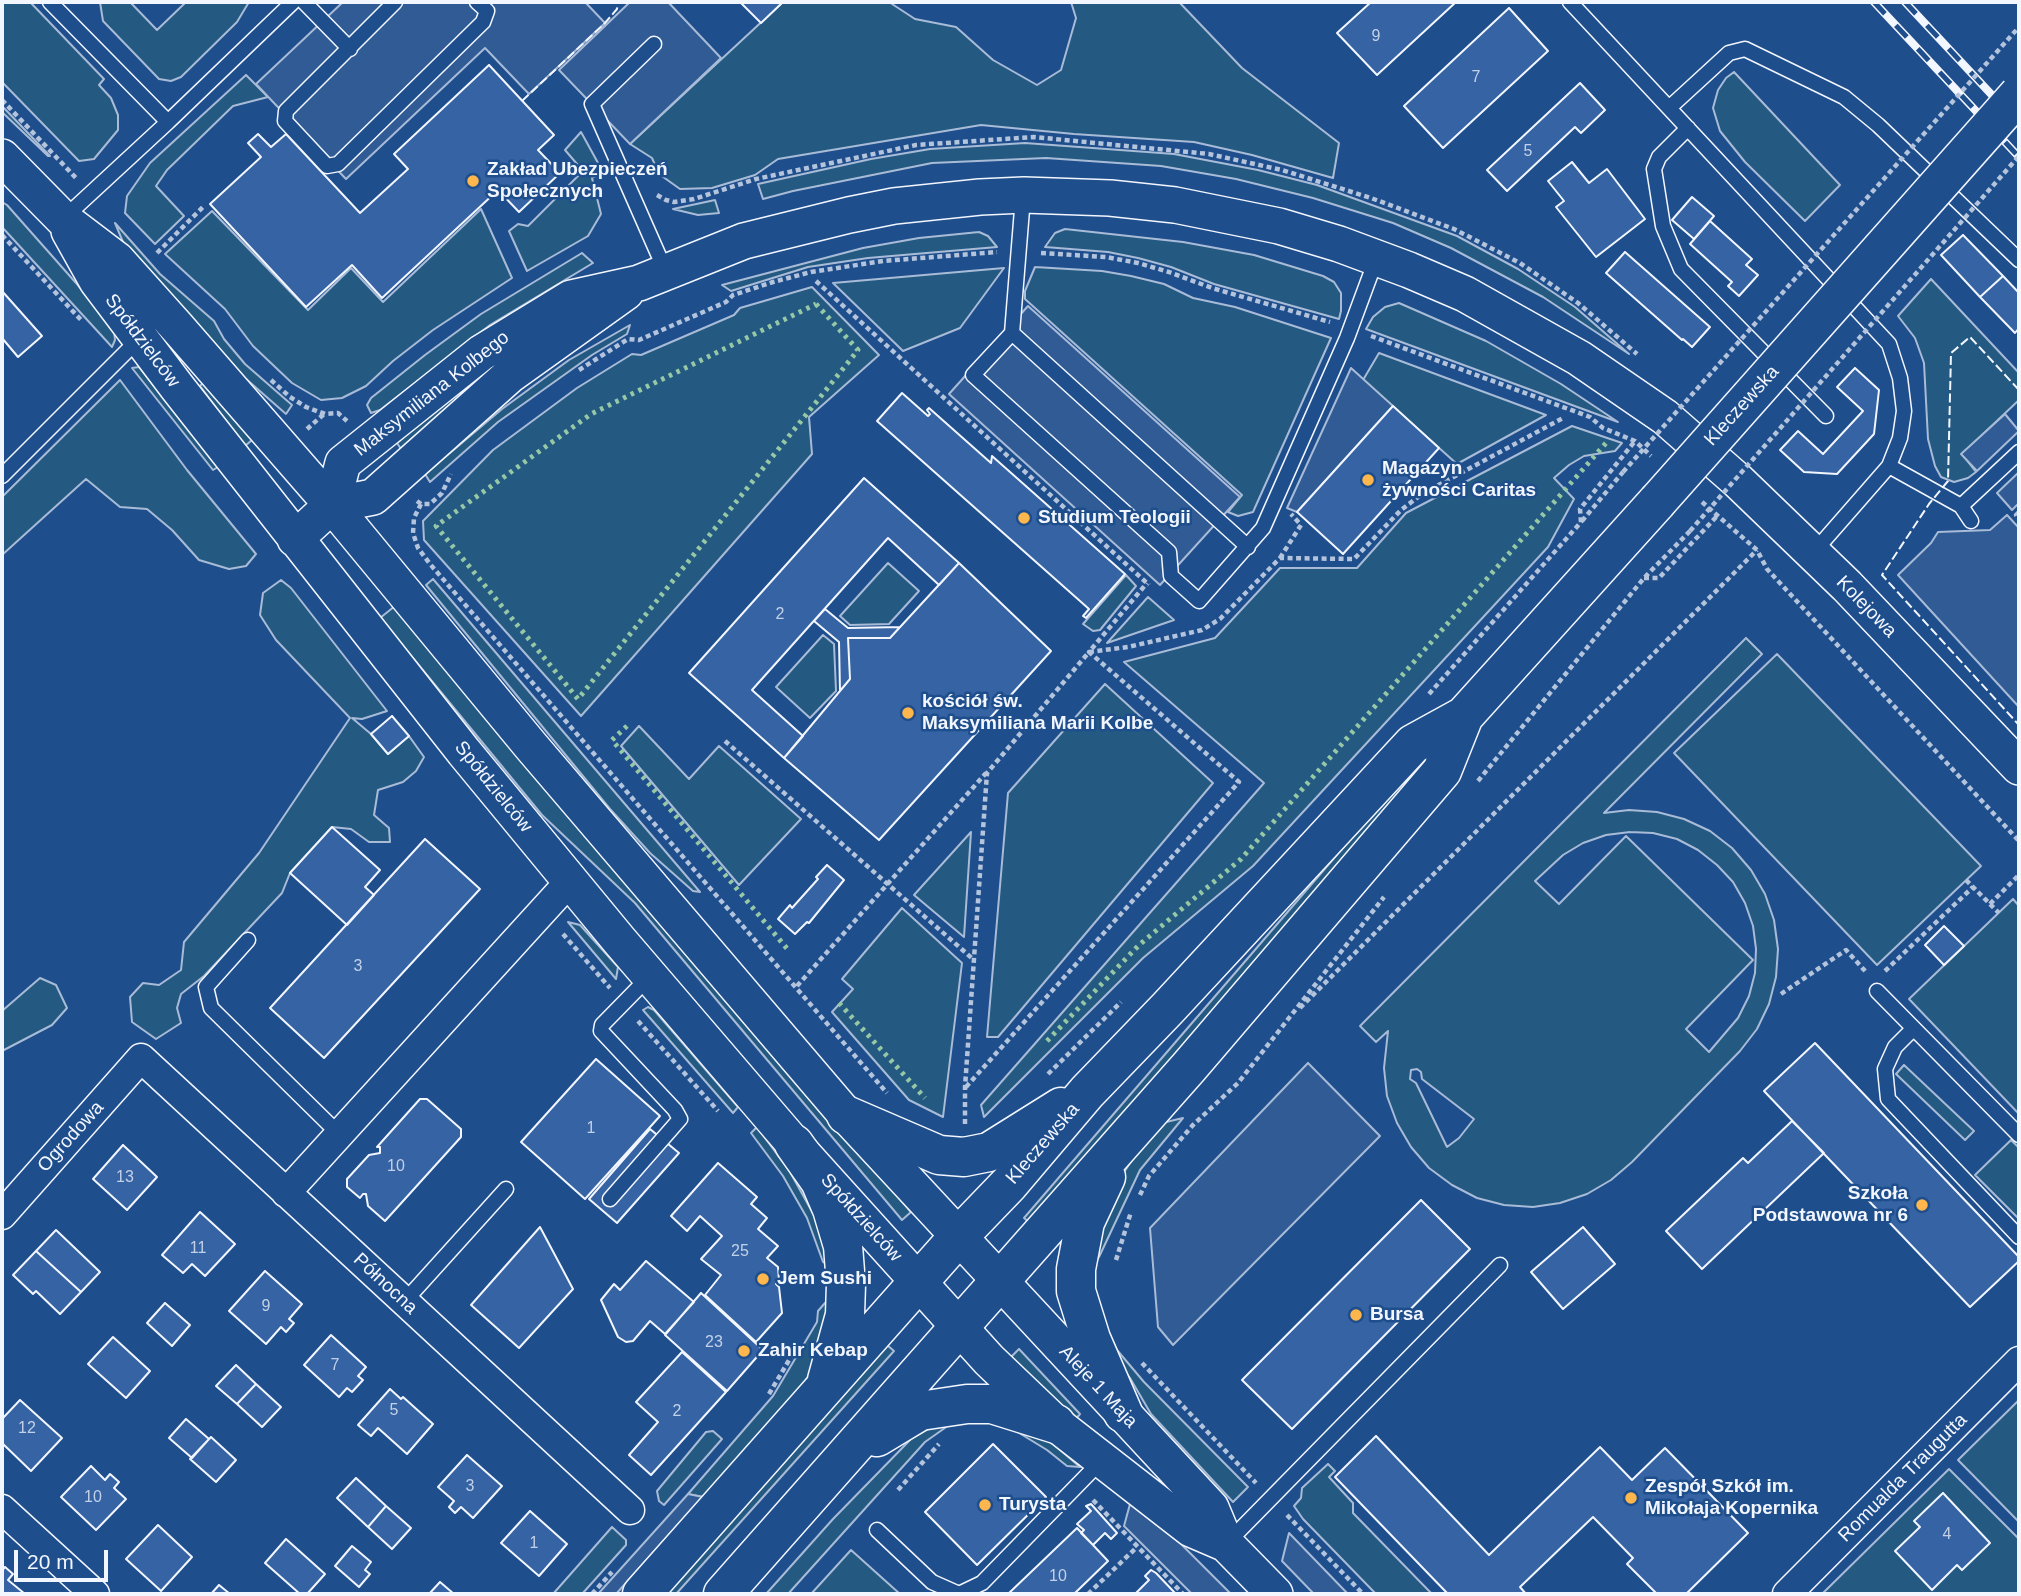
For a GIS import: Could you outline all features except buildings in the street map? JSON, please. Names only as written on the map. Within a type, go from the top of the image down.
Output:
[{"type":"main road","name":"Kleczewska","points":[[642,1594],[959,1236],[1009,1184],[1087,1092],[1413,744],[1464,716],[2019,94]]},
{"type":"main road","name":"Kleczewska","points":[[723,1594],[1189,1067],[1442,771],[1464,716]]},
{"type":"main road","points":[[846,1115],[939,1155],[964,1157],[989,1152],[1087,1092]]},
{"type":"main road","points":[[1123,1413],[1081,1311],[1076,1291],[1076,1269],[1085,1222],[1133,1129]]},
{"type":"main road","points":[[794,1144],[820,1181],[843,1246],[845,1315],[823,1392]]},
{"type":"main road","points":[[833,1470],[886,1429],[920,1411],[992,1404],[1056,1424]]},
{"type":"street","name":"Spółdzielców","points":[[2,158],[63,219],[117,260],[332,505],[531,746],[846,1115],[959,1236]]},
{"type":"street","name":"Maksymiliana Kolbego","points":[[653,277],[510,375],[373,497],[332,505],[343,463],[459,369],[523,325],[570,298],[653,277],[744,241],[849,215],[941,200],[1024,195],[1110,198],[1188,207],[1279,226],[1377,257],[1465,294],[1569,352],[1665,418],[1707,454]]},
{"type":"street","name":"Spółdzielców","points":[[63,219],[97,281],[295,539],[464,752],[794,1144],[959,1326]]},
{"type":"street","name":"Kolejowa","points":[[1707,454],[1813,553],[2019,766]]},
{"type":"street","points":[[295,539],[332,505]]},
{"type":"street","points":[[286,1193],[570,881]]},
{"type":"street","name":"Północna","points":[[141,1058],[630,1510]]},
{"type":"street","name":"Ogrodowa","points":[[2,1215],[141,1058]]},
{"type":"street","name":"Aleje 1 Maja","points":[[959,1236],[1211,1508],[1226,1544],[1275,1594]]},
{"type":"street","name":"Aleje 1 Maja","points":[[959,1326],[989,1360],[1056,1424],[1191,1529],[1226,1544]]},
{"type":"street","name":"Romualda Traugutta","points":[[1787,1594],[2019,1361]]},
{"type":"street","points":[[2,1509],[94,1594]]},
{"type":"lane","points":[[50,2],[167,122]]},
{"type":"lane","points":[[63,219],[293,2]]},
{"type":"lane","points":[[304,2],[350,49]]},
{"type":"lane","points":[[395,2],[286,111],[285,121],[327,166],[338,164],[483,22],[487,11],[477,2]]},
{"type":"lane","points":[[1570,2],[1889,344],[1900,378],[1904,411],[1900,438],[1889,466],[1813,553]]},
{"type":"lane","points":[[653,277],[592,104],[654,44]]},
{"type":"lane","points":[[1669,108],[1728,53],[1745,49],[1844,97],[1937,180],[2019,260]]},
{"type":"lane","points":[[1688,128],[1659,157],[1654,169],[1663,226],[1681,269],[1826,416]]},
{"type":"lane","points":[[1024,195],[1012,333],[973,375],[1169,552],[1171,576],[1199,601],[1263,528],[1347,338],[1377,257]]},
{"type":"lane","points":[[1012,333],[1248,547]]},
{"type":"lane","points":[[2,475],[140,338]]},
{"type":"lane","points":[[1961,506],[2019,452]]},
{"type":"lane","points":[[1889,466],[1961,506],[1971,520]]},
{"type":"lane","points":[[248,940],[206,987],[211,1008],[339,1134]]},
{"type":"lane","points":[[610,1199],[680,1119],[675,1110],[601,1031],[602,1025],[650,975]]},
{"type":"lane","points":[[1875,986],[1913,1029],[2019,1135]]},
{"type":"lane","points":[[1913,1029],[1895,1047],[1885,1069],[1888,1100],[2019,1237]]},
{"type":"lane","points":[[404,1302],[506,1189]]},
{"type":"lane","points":[[1226,1544],[1500,1265]]},
{"type":"lane","points":[[877,1530],[932,1582],[959,1594],[982,1583],[1102,1460]]},
{"type":"path","points":[[1581,522],[2019,27]]},
{"type":"path","points":[[2,100],[92,194]]},
{"type":"path","points":[[1472,788],[1644,578],[1690,531],[2019,156]]},
{"type":"path","points":[[158,253],[205,205]]},
{"type":"path","points":[[146,251],[156,261]]},
{"type":"path","points":[[816,281],[1156,591]]},
{"type":"path","points":[[264,374],[306,407],[325,414],[342,415],[367,444]]},
{"type":"path","points":[[1090,652],[1128,647],[1200,631],[1220,619],[1280,558],[1354,559],[1401,510],[1422,494],[1563,418]]},
{"type":"path","points":[[1580,509],[1634,441]]},
{"type":"path","points":[[396,478],[421,504],[430,503],[442,493]]},
{"type":"path","points":[[421,504],[414,518],[413,533],[418,548],[430,564],[892,1098]]},
{"type":"path","points":[[2019,512],[2016,515],[2019,519]]},
{"type":"path","points":[[1644,578],[1659,578],[1717,516]]},
{"type":"path","points":[[1284,1024],[1757,550],[1767,569],[2019,841]]},
{"type":"path","points":[[796,987],[987,773],[1147,583]]},
{"type":"path","points":[[1191,623],[1200,631]]},
{"type":"path","points":[[965,1087],[1239,782],[1090,652]]},
{"type":"path","points":[[725,741],[974,961]]},
{"type":"path","points":[[965,1130],[965,1087],[987,773]]},
{"type":"path","points":[[1990,904],[2019,875]]},
{"type":"path","points":[[1966,880],[1999,913]]},
{"type":"path","points":[[1883,973],[1973,887]]},
{"type":"path","points":[[1137,1199],[1149,1176],[1193,1125],[1238,1083],[1386,895]]},
{"type":"path","points":[[545,907],[558,928],[719,1112]]},
{"type":"path","points":[[1781,994],[1846,950],[1875,986]]},
{"type":"path","points":[[1115,1261],[1132,1210]]},
{"type":"path","points":[[761,1404],[800,1342]]},
{"type":"path","points":[[1134,1355],[1363,1594]]},
{"type":"path","points":[[1088,1594],[1138,1547]]},
{"type":"shaded area","points":[[2,2],[30,2],[104,79],[99,85],[111,98],[118,115],[118,130],[94,159],[79,161],[2,82]]},
{"type":"shaded area","points":[[100,2],[130,2],[157,30],[186,2],[249,2],[237,22],[181,77],[171,81],[159,79],[103,21]]},
{"type":"shaded area","points":[[343,2],[585,2],[605,23],[529,94],[485,48],[346,179],[256,84]]},
{"type":"shaded area","points":[[630,2],[668,2],[721,58],[630,144],[559,70]]},
{"type":"shaded area","points":[[783,2],[889,2],[915,19],[956,27],[993,60],[1037,85],[1061,70],[1076,18],[1071,2],[1179,2],[1242,68],[1339,143],[1333,178],[1194,142],[981,125],[778,159],[755,175],[712,188],[680,189],[659,174],[652,158],[630,144]]},
{"type":"shaded area","points":[[1734,72],[1840,185],[1805,221],[1745,162],[1720,131],[1713,108],[1718,90]]},
{"type":"shaded area","points":[[246,75],[268,97],[233,106],[167,170],[156,186],[184,216],[155,244],[125,213],[127,196],[150,163]]},
{"type":"shaded area","points":[[2,106],[50,156],[2,112]]},
{"type":"shaded area","points":[[581,132],[603,172],[592,178],[601,214],[588,236],[527,271],[509,231],[518,224],[528,226],[583,171],[565,150]]},
{"type":"shaded area","points":[[1025,143],[1174,154],[1258,170],[1317,185],[1457,236],[1518,269],[1575,307],[1629,354],[1543,297],[1451,248],[1393,223],[1313,198],[1236,179],[1161,166],[1046,158],[932,163],[763,199],[758,184],[930,149]]},
{"type":"shaded area","points":[[715,200],[719,213],[698,215],[673,209]]},
{"type":"shaded area","points":[[2,202],[76,283],[114,331],[115,340],[112,347],[2,227]]},
{"type":"shaded area","points":[[481,209],[512,278],[433,330],[366,386],[342,398],[321,400],[292,383],[253,346],[225,309],[165,254],[212,211],[308,310],[351,268],[383,302]]},
{"type":"shaded area","points":[[115,223],[160,274],[214,321],[224,339],[245,364],[292,405],[286,414],[245,378],[123,242]]},
{"type":"shaded area","points":[[1065,229],[1183,242],[1254,255],[1323,276],[1334,282],[1341,293],[1339,319],[1214,284],[1171,267],[1138,258],[1108,252],[1045,247],[1055,233]]},
{"type":"shaded area","points":[[979,232],[988,236],[997,247],[868,258],[808,267],[731,291],[722,285],[863,248],[919,238]]},
{"type":"shaded area","points":[[582,253],[593,263],[490,325],[380,410],[371,413],[367,405],[371,398],[425,355],[481,314]]},
{"type":"shaded area","points":[[1035,267],[1102,271],[1131,276],[1164,284],[1193,298],[1235,307],[1331,338],[1253,512],[1238,516],[1228,512],[1242,495],[1025,299],[1025,291]]},
{"type":"shaded area","points":[[1004,268],[960,328],[903,351],[833,283]]},
{"type":"shaded area","points":[[1931,279],[2019,373],[2019,400],[1962,454],[1976,472],[1968,478],[1954,482],[1941,477],[1935,466],[1928,439],[1924,363],[1915,338],[1898,316]]},
{"type":"shaded area","points":[[812,287],[879,355],[809,417],[812,454],[581,716],[424,540],[423,521],[493,450],[577,388],[632,354],[641,355],[734,315],[740,308]]},
{"type":"shaded area","points":[[1399,303],[1486,341],[1561,384],[1618,422],[1366,329],[1373,317],[1385,307]]},
{"type":"shaded area","points":[[1028,306],[1240,497],[1160,585],[949,394]]},
{"type":"shaded area","points":[[630,325],[627,334],[592,355],[498,422],[430,482],[425,474],[502,409],[569,360]]},
{"type":"shaded area","points":[[1379,353],[1546,415],[1457,464],[1363,380]]},
{"type":"shaded area","points":[[139,367],[218,467],[213,470],[132,368]]},
{"type":"shaded area","points":[[1351,368],[1393,406],[1297,512],[1287,508]]},
{"type":"shaded area","points":[[120,380],[187,470],[256,554],[246,566],[229,569],[199,560],[172,530],[147,509],[120,507],[86,479],[2,555],[2,497]]},
{"type":"shaded area","points":[[466,381],[472,383],[473,388],[401,449],[397,443]]},
{"type":"shaded area","points":[[204,382],[252,440],[245,446],[200,386]]},
{"type":"shaded area","points":[[2005,414],[2019,431],[1977,471],[1961,454]]},
{"type":"shaded area","points":[[1572,426],[1622,443],[1615,451],[1584,456],[1554,478],[1574,499],[1548,547],[1253,866],[1143,958],[984,1117],[981,1105],[1264,783],[1124,662],[1215,638],[1280,568],[1357,568],[1406,513]]},
{"type":"shaded area","points":[[2019,472],[2019,503],[2012,510],[1997,493]]},
{"type":"shaded area","points":[[2007,515],[2019,528],[2019,707],[1898,575],[1931,543],[1938,532],[1990,530]]},
{"type":"shaded area","points":[[888,563],[919,591],[889,624],[850,625],[840,616]]},
{"type":"shaded area","points":[[1126,575],[1136,586],[1100,630],[1093,631],[1083,624]]},
{"type":"shaded area","points":[[433,579],[700,892],[693,891],[650,853],[610,809],[426,585]]},
{"type":"shaded area","points":[[281,580],[291,588],[387,711],[362,719],[352,718],[371,734],[388,754],[409,736],[424,757],[416,771],[403,782],[378,790],[374,815],[389,828],[390,842],[369,842],[351,829],[332,827],[290,873],[282,893],[204,976],[181,994],[177,1008],[181,1023],[156,1039],[132,1022],[130,997],[143,983],[159,985],[181,970],[184,942],[259,853],[350,718],[276,640],[260,615],[263,593]]},
{"type":"shaded area","points":[[1148,597],[1174,620],[1107,643]]},
{"type":"shaded area","points":[[395,606],[911,1212],[902,1220],[635,903],[542,815],[380,618]]},
{"type":"shaded area","points":[[823,635],[834,644],[836,691],[810,718],[776,687]]},
{"type":"shaded area","points":[[1746,638],[1762,654],[1604,813],[1629,810],[1657,812],[1684,819],[1710,831],[1732,848],[1751,870],[1765,894],[1774,920],[1778,949],[1776,977],[1769,1004],[1757,1029],[1740,1051],[1632,1162],[1611,1180],[1587,1194],[1560,1203],[1533,1207],[1504,1205],[1477,1198],[1452,1185],[1429,1168],[1411,1147],[1397,1123],[1387,1096],[1384,1068],[1388,1031],[1376,1042],[1360,1026]],"holes":[[[1653,833],[1677,839],[1698,850],[1733,882],[1745,903],[1753,926],[1755,973],[1749,996],[1738,1018],[1709,1052],[1686,1029],[1753,960],[1626,836],[1559,904],[1535,881],[1563,855],[1583,843],[1606,835]],[[1417,1069],[1421,1072],[1422,1079],[1474,1119],[1459,1138],[1447,1147],[1416,1083],[1410,1079],[1411,1070]]]},
{"type":"shaded area","points":[[1777,654],[1981,866],[1877,965],[1674,753]]},
{"type":"shaded area","points":[[1105,684],[1213,783],[998,1037],[987,1037],[1008,793]]},
{"type":"shaded area","points":[[639,726],[689,779],[719,746],[801,819],[739,885],[621,746]]},
{"type":"shaded area","points":[[1422,756],[1428,762],[1030,1223],[1024,1218]]},
{"type":"shaded area","points":[[971,832],[964,937],[914,895]]},
{"type":"shaded area","points":[[2013,899],[2019,906],[2019,1114],[1909,999]]},
{"type":"shaded area","points":[[902,908],[962,963],[943,1117],[909,1100],[832,1012],[853,989],[842,979]]},
{"type":"shaded area","points":[[568,922],[580,925],[618,967],[616,979]]},
{"type":"shaded area","points":[[40,978],[56,985],[67,1008],[52,1025],[2,1051],[2,1011]]},
{"type":"shaded area","points":[[648,1007],[654,1010],[738,1107],[733,1113],[643,1010]]},
{"type":"shaded area","points":[[1308,1063],[1380,1136],[1173,1345],[1158,1327],[1150,1228]]},
{"type":"shaded area","points":[[1904,1065],[1974,1131],[1965,1140],[1896,1074]]},
{"type":"shaded area","points":[[1183,1118],[1140,1170],[1099,1257],[1089,1272],[1111,1192],[1136,1154],[1162,1123]]},
{"type":"shaded area","points":[[757,1127],[790,1172],[815,1217],[833,1268],[823,1262],[807,1218],[783,1176],[751,1133]]},
{"type":"shaded area","points":[[2011,1140],[2019,1148],[2019,1219],[1975,1175]]},
{"type":"shaded area","points":[[834,1301],[814,1369],[703,1497],[688,1494],[773,1396],[817,1322],[818,1311],[825,1303]]},
{"type":"shaded area","points":[[1108,1332],[1117,1350],[1144,1382],[1248,1487],[1233,1502],[1151,1414],[1130,1378],[1108,1349]]},
{"type":"shaded area","points":[[887,1345],[894,1351],[676,1594],[663,1594]]},
{"type":"shaded area","points":[[1019,1349],[1080,1414],[1075,1420],[1058,1407],[1011,1357]]},
{"type":"shaded area","points":[[2019,1400],[2019,1522],[1958,1460]]},
{"type":"shaded area","points":[[993,1417],[1045,1437],[1080,1467],[1067,1466],[1047,1450]]},
{"type":"shaded area","points":[[959,1418],[925,1442],[788,1594],[766,1594],[833,1519],[911,1439],[939,1423]]},
{"type":"shaded area","points":[[713,1431],[722,1439],[664,1505],[659,1501],[657,1491],[706,1432]]},
{"type":"shaded area","points":[[1328,1464],[1335,1471],[1329,1477],[1353,1503],[1353,1513],[1432,1594],[1376,1594],[1303,1519],[1294,1506],[1301,1498],[1302,1488]]},
{"type":"shaded area","points":[[1949,1469],[2019,1539],[2019,1591],[2016,1594],[1822,1594]]},
{"type":"shaded area","points":[[688,1494],[703,1497],[616,1594],[598,1594]]},
{"type":"shaded area","points":[[1130,1504],[1179,1542],[1231,1594],[1192,1594],[1124,1526]]},
{"type":"shaded area","points":[[612,1527],[626,1540],[626,1545],[582,1594],[553,1594]]},
{"type":"shaded area","points":[[1289,1533],[1348,1594],[1314,1594],[1282,1561]]},
{"type":"shaded area","points":[[851,1550],[900,1594],[811,1594]]},
{"type":"railway","points":[[1874,2],[2019,157]]},
{"type":"railway","points":[[1905,2],[2019,124]]},
{"type":"hedge","points":[[816,304],[858,350],[578,699],[436,526],[591,414],[816,304]]},
{"type":"hedge","points":[[1047,1041],[1139,945],[1241,859],[1606,443]]},
{"type":"hedge","points":[[627,726],[612,740],[789,951]]},
{"type":"hedge","points":[[839,1003],[925,1098]]},
{"type":"fence","points":[[522,101],[605,23],[617,9],[618,2]]},
{"type":"fence","points":[[2019,390],[1970,337],[1951,353],[1948,481],[1929,504],[1882,575],[2019,725]]},
{"type":"place","name":"Zakład Ubezpieczeń Społecznych","points":[[473,181]]},
{"type":"place","name":"Magazyn żywności Caritas","points":[[1368,480]]},
{"type":"place","name":"Studium Teologii","points":[[1024,518]]},
{"type":"place","name":"kościół św. Maksymiliana Marii Kolbe","points":[[908,713]]},
{"type":"place","name":"Szkoła Podstawowa nr 6","points":[[1922,1205]]},
{"type":"place","name":"Jem Sushi","points":[[763,1279]]},
{"type":"place","name":"Bursa","points":[[1356,1315]]},
{"type":"place","name":"Zahir Kebap","points":[[744,1351]]},
{"type":"place","name":"Zespół Szkół im. Mikołaja Kopernika","points":[[1631,1498]]},
{"type":"place","name":"Turysta","points":[[985,1505]]}]
